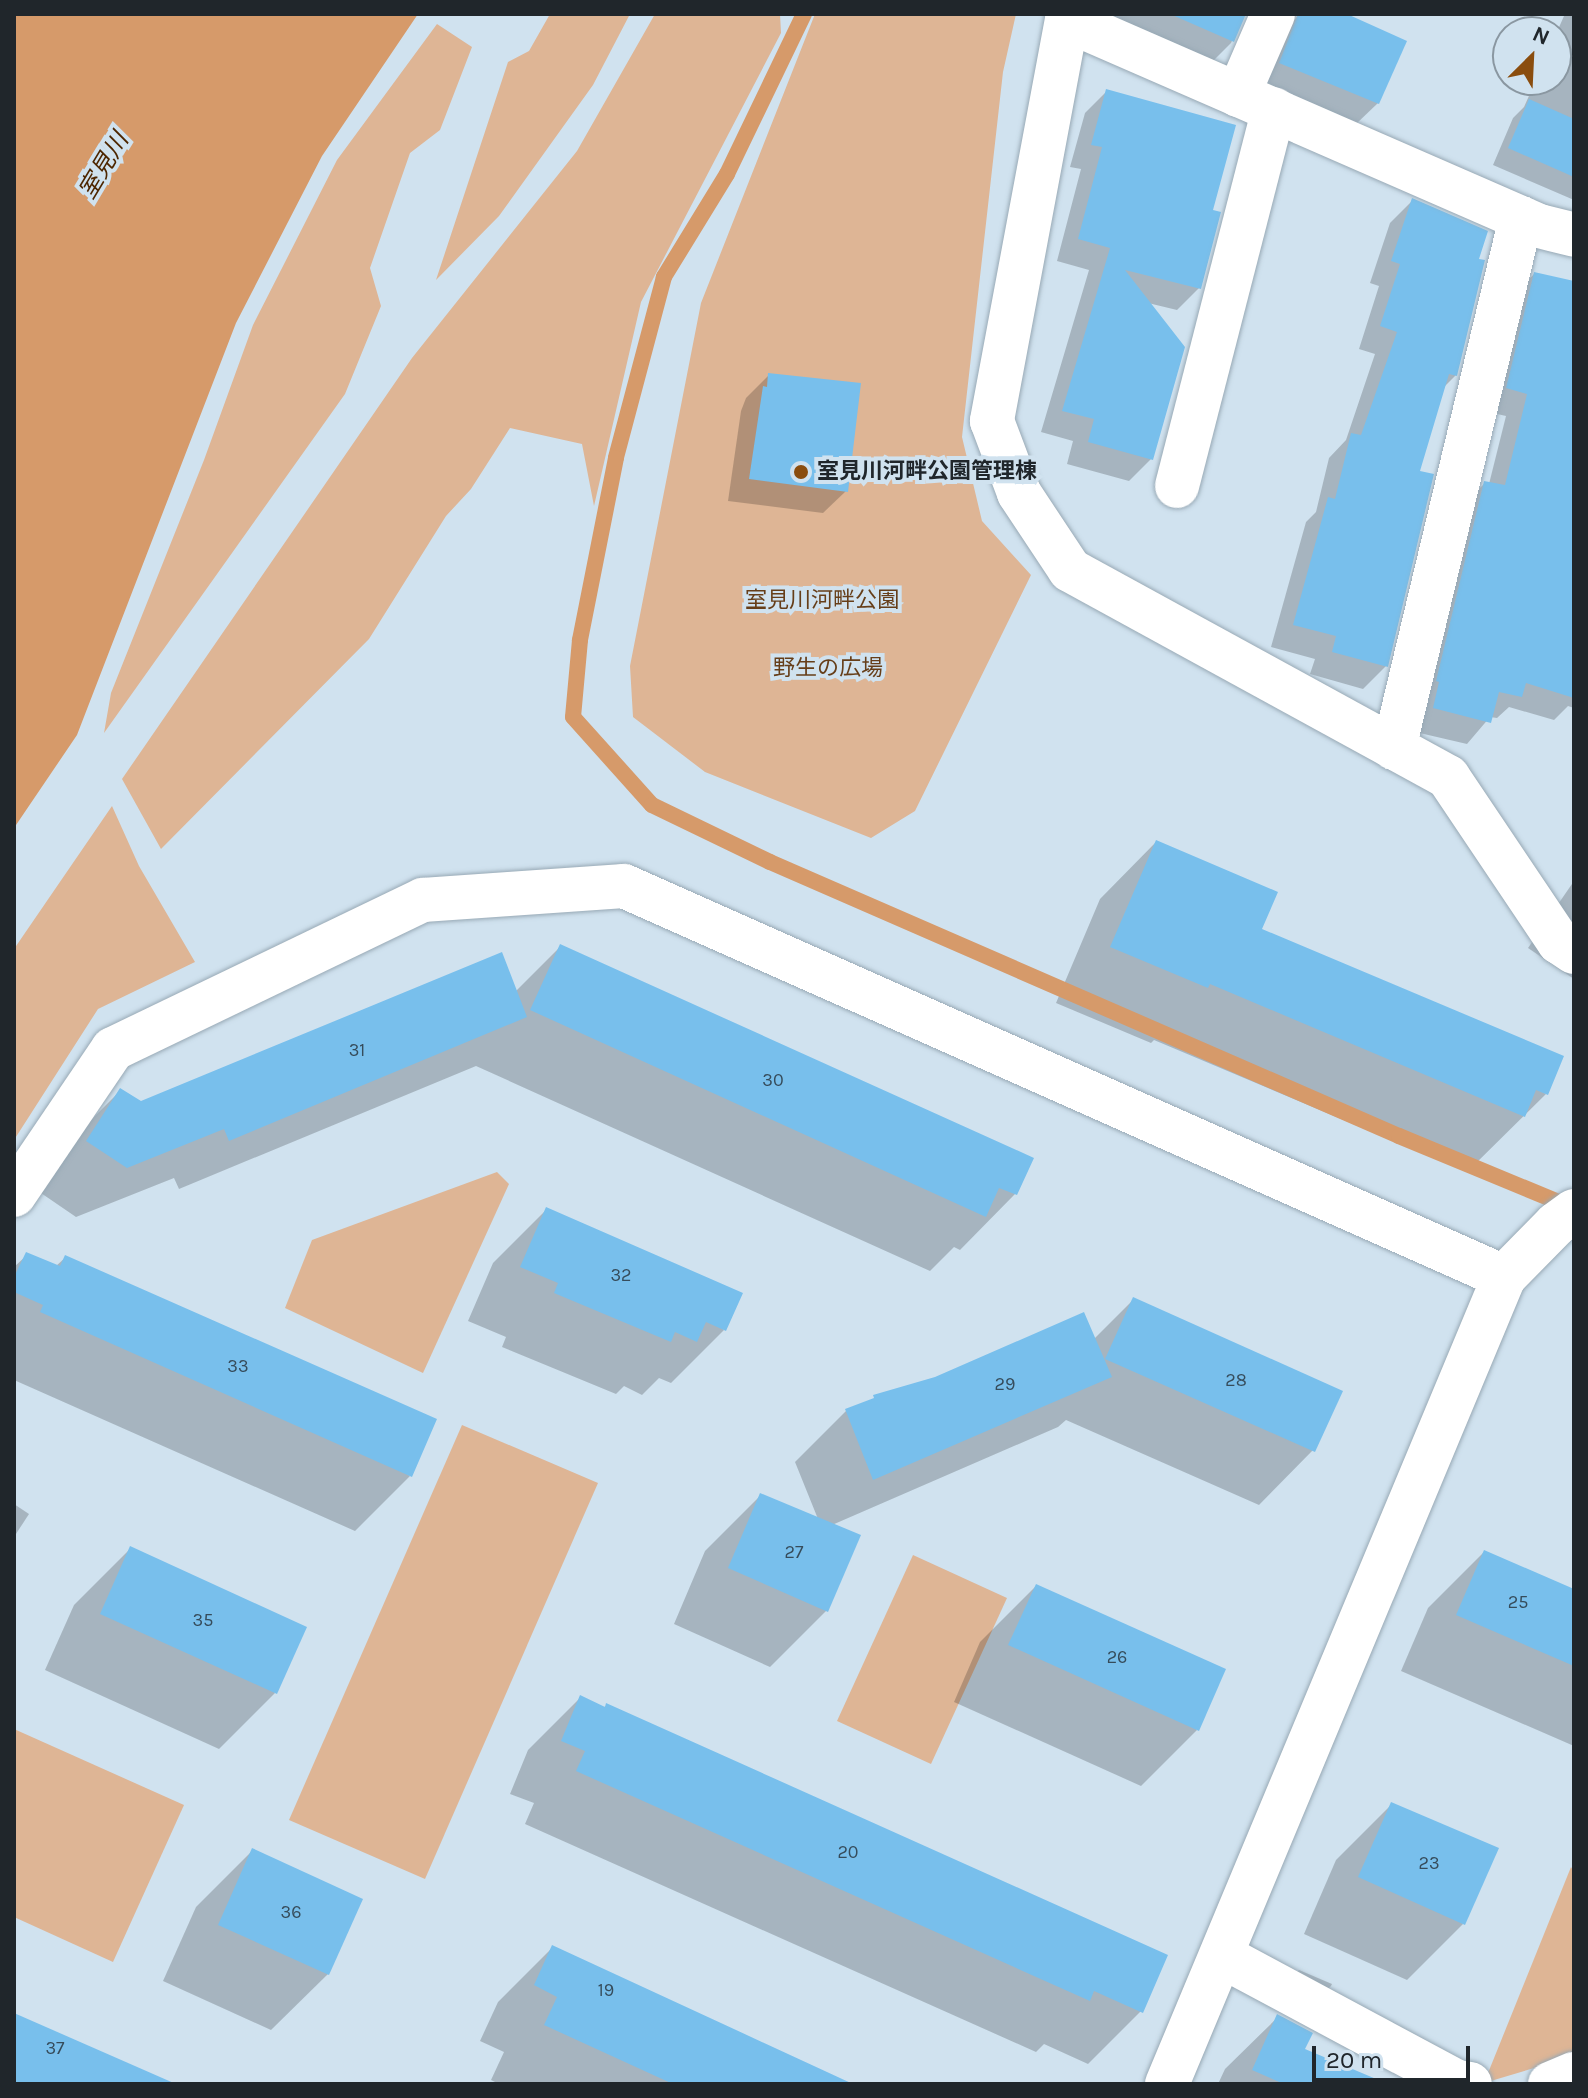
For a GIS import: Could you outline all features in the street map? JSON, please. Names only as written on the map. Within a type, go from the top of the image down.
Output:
[{"type":"street","points":[[1177,486],[1273,14]]},
{"type":"street","points":[[1574,235],[1521,218],[1068,17],[992,421],[1019,493],[1070,570],[1448,777],[1559,942],[1574,952]]},
{"type":"street","points":[[1394,748],[1521,218]]},
{"type":"street","points":[[14,1195],[113,1049],[423,900],[624,886],[1504,1277]]},
{"type":"street","points":[[1167,2084],[1504,1277],[1565,1218]]},
{"type":"street","points":[[1222,1956],[1457,2082],[1470,2084]]},
{"type":"street","points":[[1550,2084],[1574,2074]]},
{"type":"green space","points":[[550,14],[630,14],[593,85],[499,216],[436,280],[508,62],[529,51]]},
{"type":"green space","points":[[655,14],[780,14],[781,33],[641,302],[594,506],[582,444],[510,428],[471,489],[446,516],[369,639],[161,849],[122,779],[412,358],[577,151]]},
{"type":"green space","name":"室見川河畔公園","points":[[815,14],[1016,14],[1003,72],[962,437],[982,521],[1031,575],[915,811],[871,838],[705,772],[633,717],[630,666],[701,303]]},
{"type":"green space","points":[[437,24],[472,47],[440,130],[410,153],[370,268],[381,306],[345,394],[104,733],[111,693],[204,460],[253,325],[337,160]]},
{"type":"green space","points":[[112,806],[139,866],[195,962],[98,1009],[14,1140],[14,949]]},
{"type":"green space","points":[[497,1172],[509,1184],[423,1373],[285,1308],[312,1240]]},
{"type":"green space","points":[[462,1425],[598,1483],[425,1879],[289,1820]]},
{"type":"green space","points":[[913,1555],[1007,1598],[931,1764],[837,1721]]},
{"type":"green space","points":[[14,1729],[184,1805],[113,1962],[14,1917]]},
{"type":"green space","points":[[1571,1867],[1574,1872],[1574,2056],[1484,2083]]},
{"type":"water","name":"室見川","points":[[14,14],[418,14],[322,156],[236,323],[77,735],[14,828]]},
{"type":"building","points":[[1170,14],[1246,14],[1234,42]]},
{"type":"building","points":[[1298,14],[1347,14],[1407,41],[1379,104],[1279,63]]},
{"type":"building","points":[[1106,89],[1236,125],[1213,210],[1221,212],[1201,289],[1125,270],[1185,347],[1153,460],[1088,442],[1094,419],[1062,411],[1110,248],[1078,239],[1102,147],[1091,145]]},
{"type":"building","points":[[1529,99],[1574,119],[1574,177],[1508,148]]},
{"type":"building","points":[[1412,198],[1488,231],[1479,259],[1485,260],[1457,376],[1449,374],[1420,471],[1434,474],[1388,667],[1332,652],[1336,636],[1293,625],[1328,497],[1335,499],[1351,433],[1361,435],[1397,332],[1380,326],[1400,264],[1391,261]]},
{"type":"building","points":[[1534,272],[1574,281],[1574,698],[1526,683],[1522,697],[1499,692],[1491,723],[1433,708],[1439,682],[1436,681],[1484,481],[1505,485],[1527,394],[1506,388]]},
{"type":"building","points":[[768,373],[861,383],[848,492],[749,479],[763,386],[767,387]]},
{"type":"building","points":[[1156,840],[1278,892],[1262,929],[1564,1056],[1548,1095],[1536,1090],[1525,1117],[1210,984],[1208,988],[1110,947]]},
{"type":"building","points":[[560,944],[1034,1158],[1017,1195],[999,1188],[986,1217],[530,1010]]},
{"type":"building","points":[[502,952],[527,1017],[229,1141],[224,1129],[127,1168],[86,1141],[120,1088],[141,1101]]},
{"type":"building","points":[[546,1207],[743,1293],[726,1331],[706,1322],[697,1342],[675,1332],[671,1342],[554,1293],[558,1283],[520,1267]]},
{"type":"building","points":[[26,1252],[60,1266],[65,1255],[437,1419],[412,1477],[40,1312],[43,1305],[14,1292],[14,1277]]},
{"type":"building","points":[[1133,1297],[1343,1391],[1315,1452],[1105,1359]]},
{"type":"building","points":[[1084,1312],[1112,1377],[873,1480],[845,1409],[874,1398],[873,1395],[935,1377]]},
{"type":"building","points":[[760,1493],[861,1535],[828,1612],[728,1568]]},
{"type":"building","points":[[130,1546],[307,1627],[277,1694],[100,1614]]},
{"type":"building","points":[[1484,1550],[1574,1589],[1574,1666],[1456,1615]]},
{"type":"building","points":[[1036,1584],[1226,1669],[1199,1731],[1008,1645]]},
{"type":"building","points":[[580,1695],[605,1707],[606,1703],[1168,1955],[1143,2013],[1094,1991],[1090,2001],[576,1771],[585,1751],[561,1741]]},
{"type":"building","points":[[1391,1802],[1499,1848],[1465,1925],[1358,1877]]},
{"type":"building","points":[[252,1848],[363,1899],[329,1975],[218,1925]]},
{"type":"building","points":[[552,1945],[853,2084],[673,2084],[544,2025],[557,1997],[534,1985]]},
{"type":"building","points":[[14,2013],[176,2084],[14,2084]]},
{"type":"building","points":[[1277,2014],[1313,2033],[1305,2049],[1388,2084],[1284,2084],[1252,2070]]},
{"type":"waterway","points":[[804,14],[727,174],[664,277],[616,458],[580,640],[573,717],[652,805],[770,862],[1399,1136],[1573,1208]]},
{"type":"place","name":"室見川河畔公園管理棟","points":[[801,472]]},
{"type":"park label","name":"野生の広場","points":[[828,669]]}]
